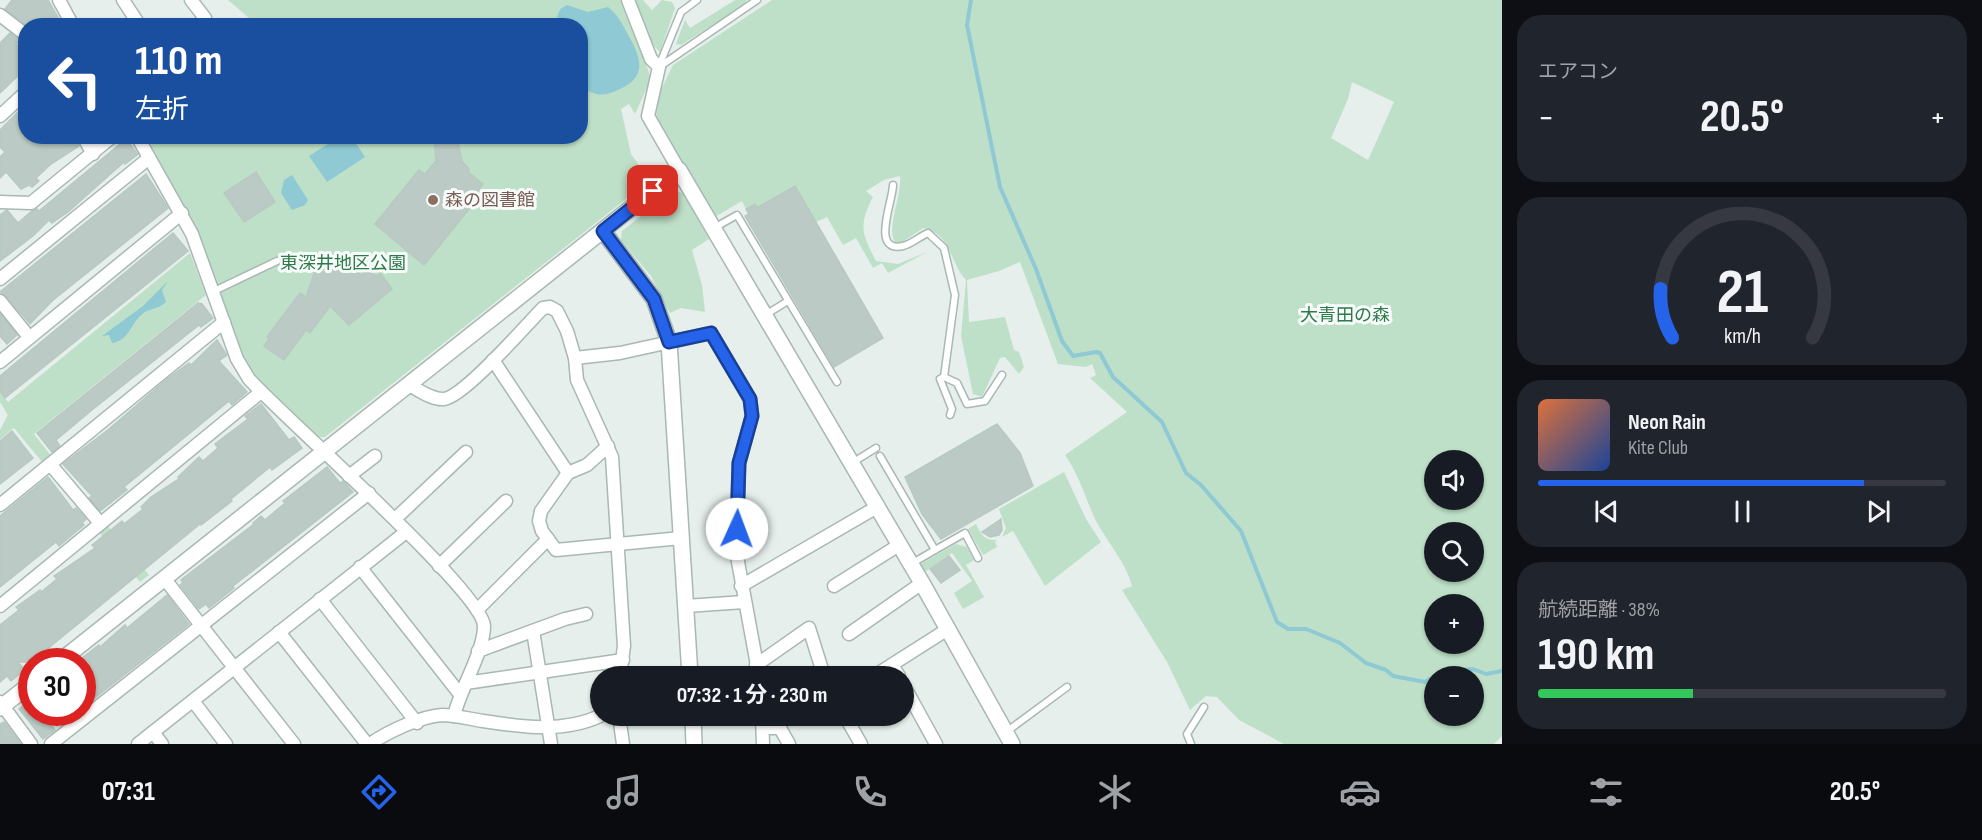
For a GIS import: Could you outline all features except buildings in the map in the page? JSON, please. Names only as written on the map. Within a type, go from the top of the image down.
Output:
[{"type":"street","points":[[59,0],[69,18]]},
{"type":"street","points":[[123,0],[135,18]]},
{"type":"street","points":[[191,0],[205,18]]},
{"type":"street","points":[[628,0],[651,59],[659,67],[648,116],[922,583],[1008,738]]},
{"type":"street","points":[[2,20],[18,30]]},
{"type":"street","points":[[0,116],[18,99]]},
{"type":"street","points":[[87,144],[93,154]]},
{"type":"street","points":[[0,202],[31,203],[104,144]]},
{"type":"street","points":[[141,144],[192,234],[237,359],[261,392],[395,519],[477,610],[484,624],[478,651],[454,716]]},
{"type":"street","points":[[0,279],[149,158]]},
{"type":"street","points":[[76,648],[679,170]]},
{"type":"street","points":[[0,362],[182,213]]},
{"type":"street","points":[[603,231],[654,299],[669,342],[689,666]]},
{"type":"street","points":[[0,301],[29,337]]},
{"type":"street","points":[[409,385],[432,397],[443,399],[455,394],[493,360],[543,308],[550,307],[557,311],[565,325],[575,358],[577,380],[612,457],[622,666]]},
{"type":"street","points":[[0,505],[224,322]]},
{"type":"street","points":[[575,358],[620,354],[711,333],[750,399],[752,416],[739,463],[736,551],[757,666]]},
{"type":"street","points":[[493,360],[568,473]]},
{"type":"street","points":[[0,606],[261,392]]},
{"type":"street","points":[[608,446],[587,465],[568,473],[541,511],[539,521],[556,550],[681,538]]},
{"type":"street","points":[[395,519],[466,452]]},
{"type":"street","points":[[350,476],[375,456]]},
{"type":"street","points":[[50,464],[100,523]]},
{"type":"street","points":[[51,744],[369,493]]},
{"type":"street","points":[[439,566],[506,501]]},
{"type":"street","points":[[741,586],[877,507]]},
{"type":"street","points":[[138,744],[406,532]]},
{"type":"street","points":[[477,610],[548,539]]},
{"type":"street","points":[[834,586],[899,545]]},
{"type":"street","points":[[360,567],[463,688]]},
{"type":"street","points":[[164,578],[294,744]]},
{"type":"street","points":[[849,634],[922,583]]},
{"type":"street","points":[[320,599],[417,723]]},
{"type":"street","points":[[686,606],[744,602]]},
{"type":"street","points":[[478,651],[533,630],[586,614]]},
{"type":"street","points":[[764,666],[809,628],[821,666]]},
{"type":"street","points":[[901,666],[948,629]]},
{"type":"street","points":[[533,630],[551,744]]},
{"type":"street","points":[[279,632],[368,744],[390,738],[417,723],[441,715],[517,727],[568,725],[590,719]]},
{"type":"street","points":[[463,688],[540,671],[623,660]]},
{"type":"street","points":[[18,693],[1,705],[31,744]]},
{"type":"street","points":[[193,701],[226,744]]},
{"type":"street","points":[[914,704],[936,744]]},
{"type":"street","points":[[620,726],[623,744]]},
{"type":"street","points":[[693,726],[694,744]]},
{"type":"street","points":[[762,726],[763,744]]},
{"type":"street","points":[[774,726],[780,728],[789,744]]},
{"type":"street","points":[[851,726],[861,744]]},
{"type":"street","points":[[153,732],[162,744]]},
{"type":"lane","points":[[659,67],[681,12],[697,0]]},
{"type":"lane","points":[[659,67],[757,0]]},
{"type":"lane","points":[[893,185],[893,201],[884,236],[887,241],[896,246],[905,246],[928,233],[944,248],[956,295],[944,377],[940,383],[952,409],[950,416]]},
{"type":"lane","points":[[713,229],[737,214],[837,382]]},
{"type":"lane","points":[[212,292],[277,261]]},
{"type":"lane","points":[[765,315],[788,301]]},
{"type":"lane","points":[[944,377],[957,383],[967,404],[985,401],[1002,375]]},
{"type":"lane","points":[[852,463],[876,448]]},
{"type":"lane","points":[[880,456],[936,550]]},
{"type":"lane","points":[[911,564],[965,533],[978,558]]},
{"type":"lane","points":[[1008,738],[1067,687]]},
{"type":"lane","points":[[1191,744],[1186,734],[1204,707]]},
{"type":"green space","name":"東深井地区公園","points":[[228,0],[620,0],[649,72],[650,81],[635,114],[629,104],[621,109],[631,154],[650,180],[325,437],[316,437],[253,375],[244,358],[190,215],[149,146],[151,144],[588,144],[588,18],[249,18]]},
{"type":"green space","points":[[633,0],[643,0],[652,10],[662,0],[672,2],[675,8],[660,52],[651,43]]},
{"type":"green space","points":[[735,0],[747,0],[744,5],[681,45],[676,44],[685,20],[690,28]]},
{"type":"green space","name":"大青田の森","points":[[772,0],[1502,0],[1502,736],[1494,744],[1284,744],[1239,720],[1217,697],[1206,696],[1190,710],[1167,662],[1122,590],[1132,586],[1129,577],[1095,519],[1078,478],[1065,455],[1127,412],[1090,378],[1096,375],[1092,364],[1086,367],[1058,364],[1020,262],[967,280],[969,322],[1005,317],[1014,350],[1019,352],[1024,367],[1019,374],[1005,357],[1000,358],[982,397],[973,394],[961,336],[966,280],[960,273],[949,249],[940,236],[923,228],[901,243],[895,242],[892,228],[900,176],[884,180],[866,191],[873,197],[865,215],[865,237],[876,261],[898,264],[927,252],[888,273],[882,263],[873,268],[856,238],[843,245],[827,217],[816,222],[795,186],[757,208],[754,204],[746,209],[742,201],[715,217],[656,119],[659,94],[673,65]],"holes":[[[1352,82],[1394,102],[1368,160],[1331,138],[1348,99]]]},
{"type":"green space","points":[[673,191],[683,193],[709,239],[692,250],[702,285],[705,312],[681,308],[670,313],[651,276],[621,240],[622,231]]},
{"type":"green space","points":[[190,253],[206,295],[34,434],[51,456],[43,463],[14,428],[0,439],[0,430],[8,415],[0,402],[0,392],[8,402]]},
{"type":"green space","points":[[1064,472],[1086,519],[1101,542],[1045,586],[1013,531],[1002,537],[1006,528],[999,509]]},
{"type":"green space","points":[[976,524],[986,538],[997,540],[995,542],[997,547],[983,555],[968,529]]},
{"type":"green space","points":[[107,525],[149,575],[140,582],[99,532]]},
{"type":"green space","points":[[956,544],[967,547],[974,560],[966,565],[984,597],[963,609],[954,593],[972,581],[952,553],[923,573],[919,565]]},
{"type":"water","points":[[567,5],[588,12],[608,7],[617,16],[638,58],[638,73],[628,85],[603,94],[594,94],[588,91],[588,18],[558,18],[561,9]]},
{"type":"water","points":[[328,144],[357,144],[365,157],[327,182],[309,156]]},
{"type":"water","points":[[292,175],[308,200],[305,205],[292,210],[281,193],[284,180]]},
{"type":"water","points":[[168,281],[162,290],[166,302],[143,313],[122,339],[112,343],[109,335],[102,336],[143,306]]},
{"type":"waterway","points":[[971,0],[967,25],[1000,187],[1036,269],[1062,341],[1073,356],[1100,353],[1113,377],[1162,422],[1186,473],[1201,485],[1241,531],[1277,622],[1288,629],[1306,629],[1340,643],[1366,663],[1386,670],[1393,676],[1425,682],[1442,672],[1473,669],[1486,674],[1502,671]]},
{"type":"place","name":"森の図書館","points":[[433,200]]},
{"type":"route","points":[[653,191],[603,231],[635,270],[654,299],[669,342],[711,333],[750,399],[752,416],[739,463],[737,529]]}]
